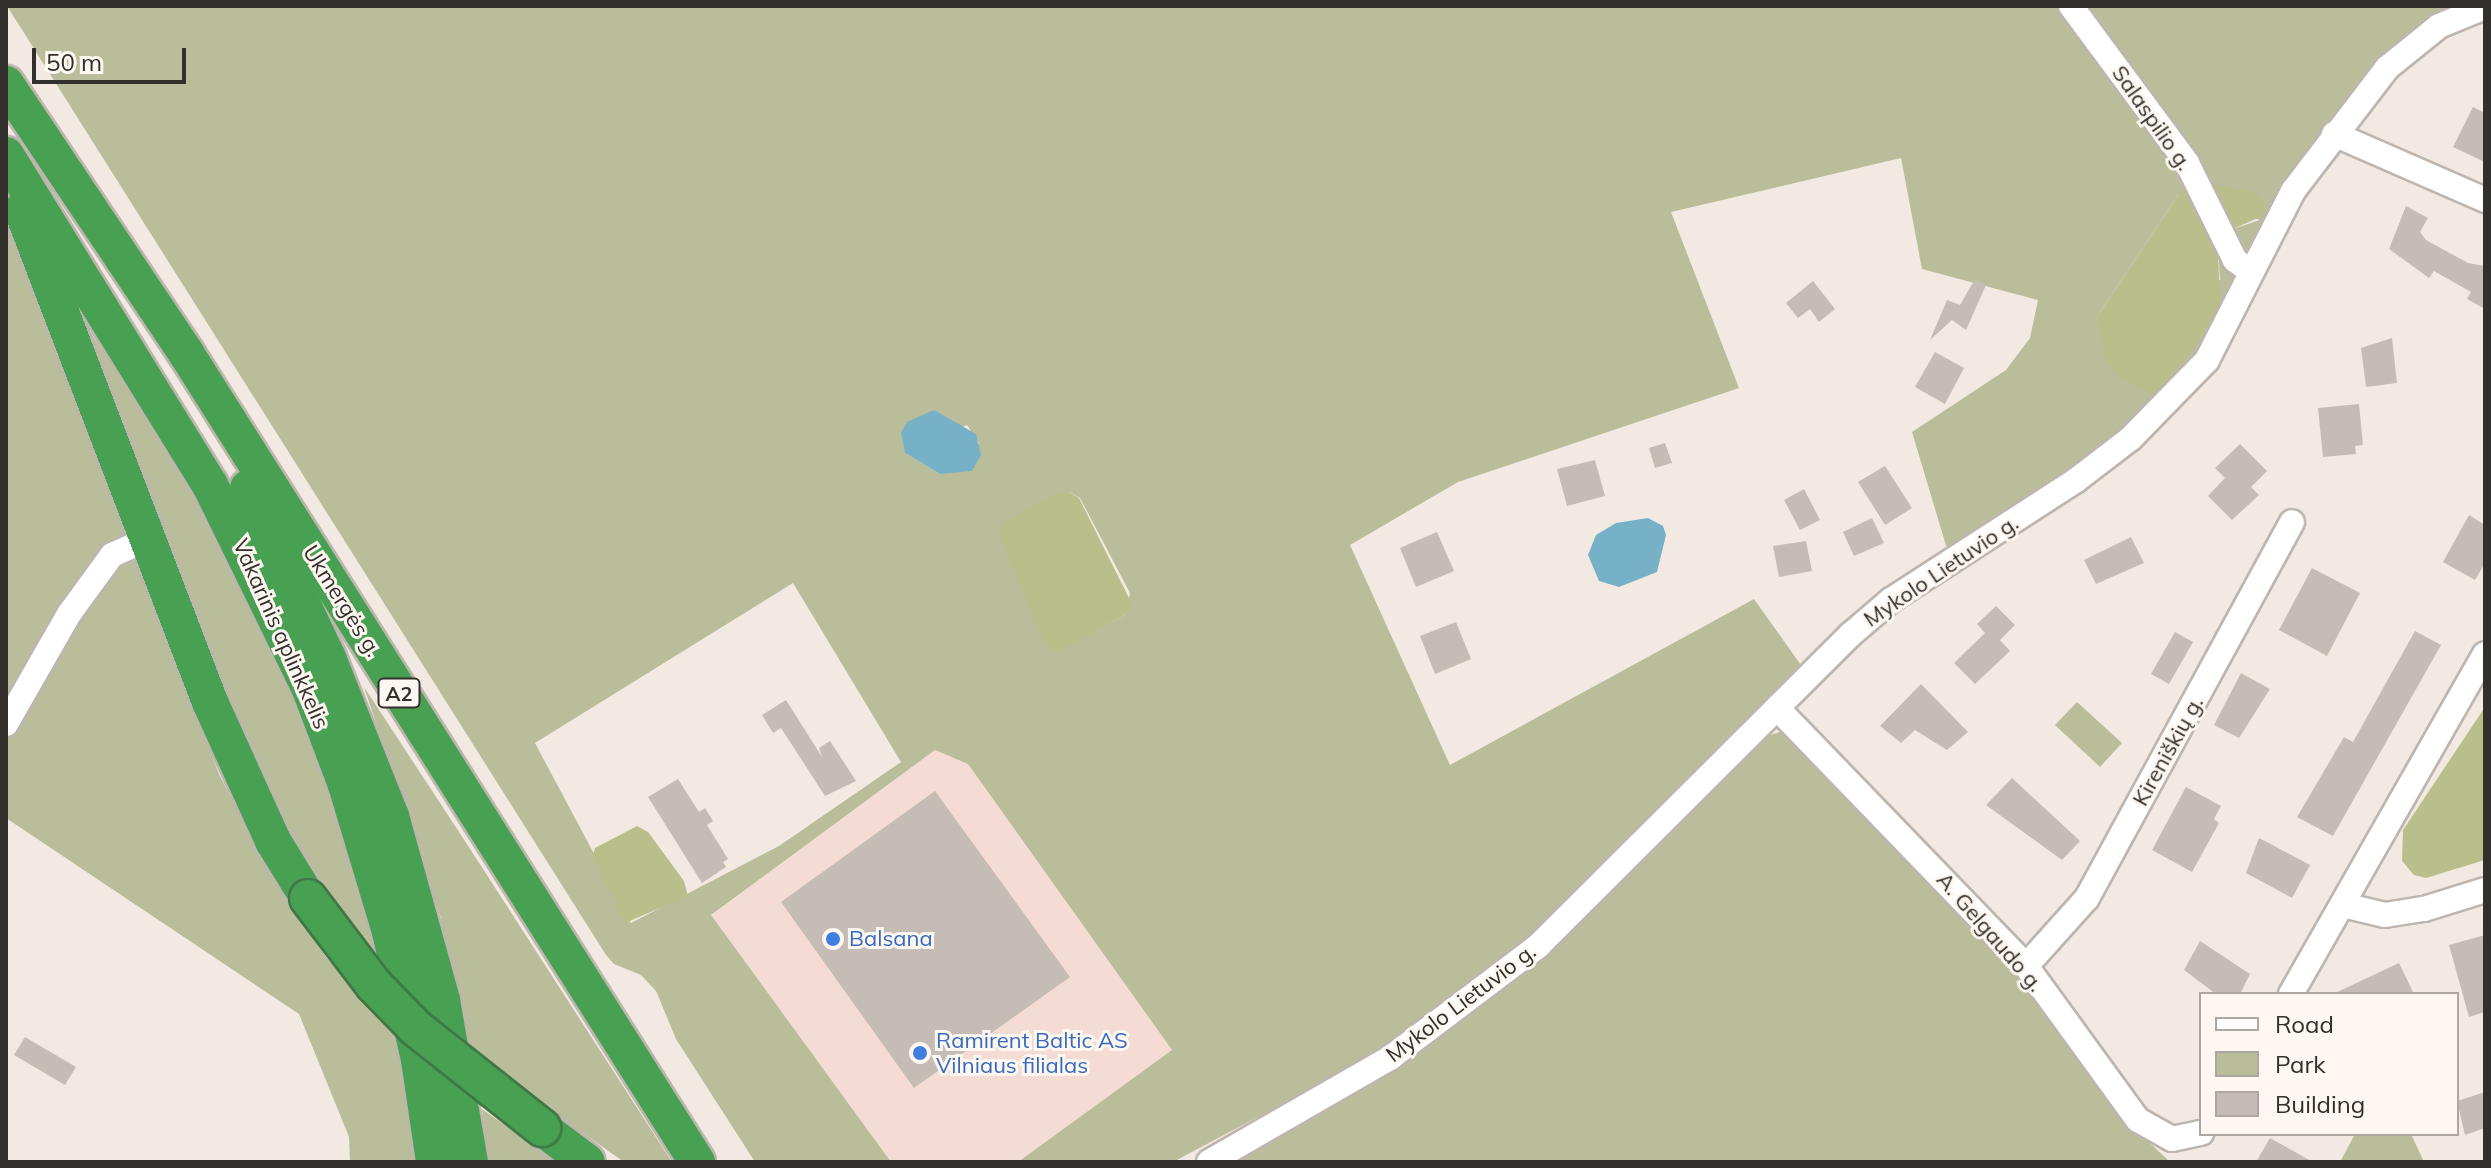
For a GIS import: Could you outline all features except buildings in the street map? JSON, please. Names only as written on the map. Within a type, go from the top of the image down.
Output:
[{"type":"highway","name":"Ukmergės g.","points":[[6,84],[186,353],[697,1162]]},
{"type":"highway","name":"Vakarinis aplinkkelis","points":[[6,155],[210,485],[309,687],[351,799],[390,932],[419,1060],[434,1162]]},
{"type":"highway","points":[[6,168],[241,774],[308,898],[357,964],[416,1028],[587,1162]]},
{"type":"highway","name":"Vakarinis aplinkkelis","points":[[186,353],[328,658],[391,816],[442,1000],[470,1162]]},
{"type":"street","name":"Salaspilio g.","points":[[2071,6],[2187,163],[2235,260],[2251,272]]},
{"type":"street","name":"Mykolo Lietuvio g.","points":[[1209,1162],[1390,1058],[1538,946],[1777,708],[1891,600],[2075,481],[2130,439],[2207,360],[2293,191],[2334,134],[2411,44],[2485,7]]},
{"type":"street","points":[[2334,134],[2485,200]]},
{"type":"street","name":"Kireniškių g.","points":[[2026,966],[2087,898],[2292,522]]},
{"type":"street","points":[[6,724],[69,614],[112,555],[148,539]]},
{"type":"street","points":[[2292,992],[2485,654]]},
{"type":"street","name":"A. Gelgaudo g.","points":[[1777,708],[2026,966],[2138,1120],[2172,1139],[2199,1133]]},
{"type":"street","points":[[2343,905],[2385,915],[2424,909],[2485,890]]},
{"type":"shaded area","points":[[935,750],[968,764],[1172,1050],[1018,1162],[891,1162],[711,916]]},
{"type":"green space","points":[[7,6],[2456,6],[2416,27],[2372,68],[2202,351],[2148,411],[2011,514],[1947,549],[1912,432],[2006,370],[2030,338],[2038,300],[1922,269],[1901,158],[1671,212],[1739,388],[1458,482],[1350,545],[1450,765],[1754,599],[1803,668],[1524,943],[1388,1048],[1173,1162],[1018,1162],[1172,1050],[968,764],[935,750],[711,915],[891,1162],[755,1162],[676,1039],[656,991],[641,975],[614,964]],"holes":[[[2179,194],[2260,220],[2233,229],[2218,247],[2220,280],[2098,315]],[[967,425],[979,443],[940,474],[905,453]],[[1069,492],[1080,498],[1130,593],[1125,615],[1056,652]],[[793,583],[901,762],[779,846],[631,923],[535,743]]]},
{"type":"green space","points":[[2205,183],[2258,193],[2267,214],[2233,229],[2218,247],[2220,307],[2169,383],[2151,394],[2116,375],[2103,354],[2098,315],[2179,194]]},
{"type":"green space","points":[[6,224],[219,774],[265,865],[326,957],[395,1033],[415,1162],[350,1162],[349,1137],[299,1014],[6,818]]},
{"type":"green space","points":[[78,313],[191,486],[263,620],[339,810],[372,917],[379,965],[321,890],[277,812],[228,701]]},
{"type":"green space","points":[[1069,492],[1079,498],[1132,604],[1125,615],[1056,653],[1045,645],[999,533],[1004,522],[1057,493]]},
{"type":"green space","points":[[364,687],[672,1162],[624,1162],[469,1053],[440,915]]},
{"type":"green space","points":[[2077,702],[2122,743],[2100,767],[2055,725]]},
{"type":"green space","points":[[2485,707],[2485,860],[2426,878],[2414,875],[2402,861],[2403,830]]},
{"type":"green space","points":[[1783,731],[1798,737],[2040,998],[2119,1114],[2170,1162],[1231,1162],[1328,1110],[1491,999],[1602,900],[1767,736]]},
{"type":"green space","points":[[637,826],[648,832],[684,881],[688,896],[625,923],[593,855],[595,848]]},
{"type":"green space","points":[[482,1109],[519,1135],[557,1162],[489,1162]]},
{"type":"green space","points":[[2354,1136],[2412,1136],[2424,1162],[2340,1162]]},
{"type":"water","points":[[934,410],[976,434],[981,455],[972,471],[940,474],[905,453],[901,433],[907,422]]},
{"type":"water","points":[[1648,518],[1663,526],[1666,535],[1657,572],[1619,587],[1599,581],[1588,555],[1596,535],[1616,523]]},
{"type":"place","name":"Balsana","points":[[833,939]]},
{"type":"place","name":"Ramirent Baltic AS Vilniaus filialas","points":[[920,1053]]}]
